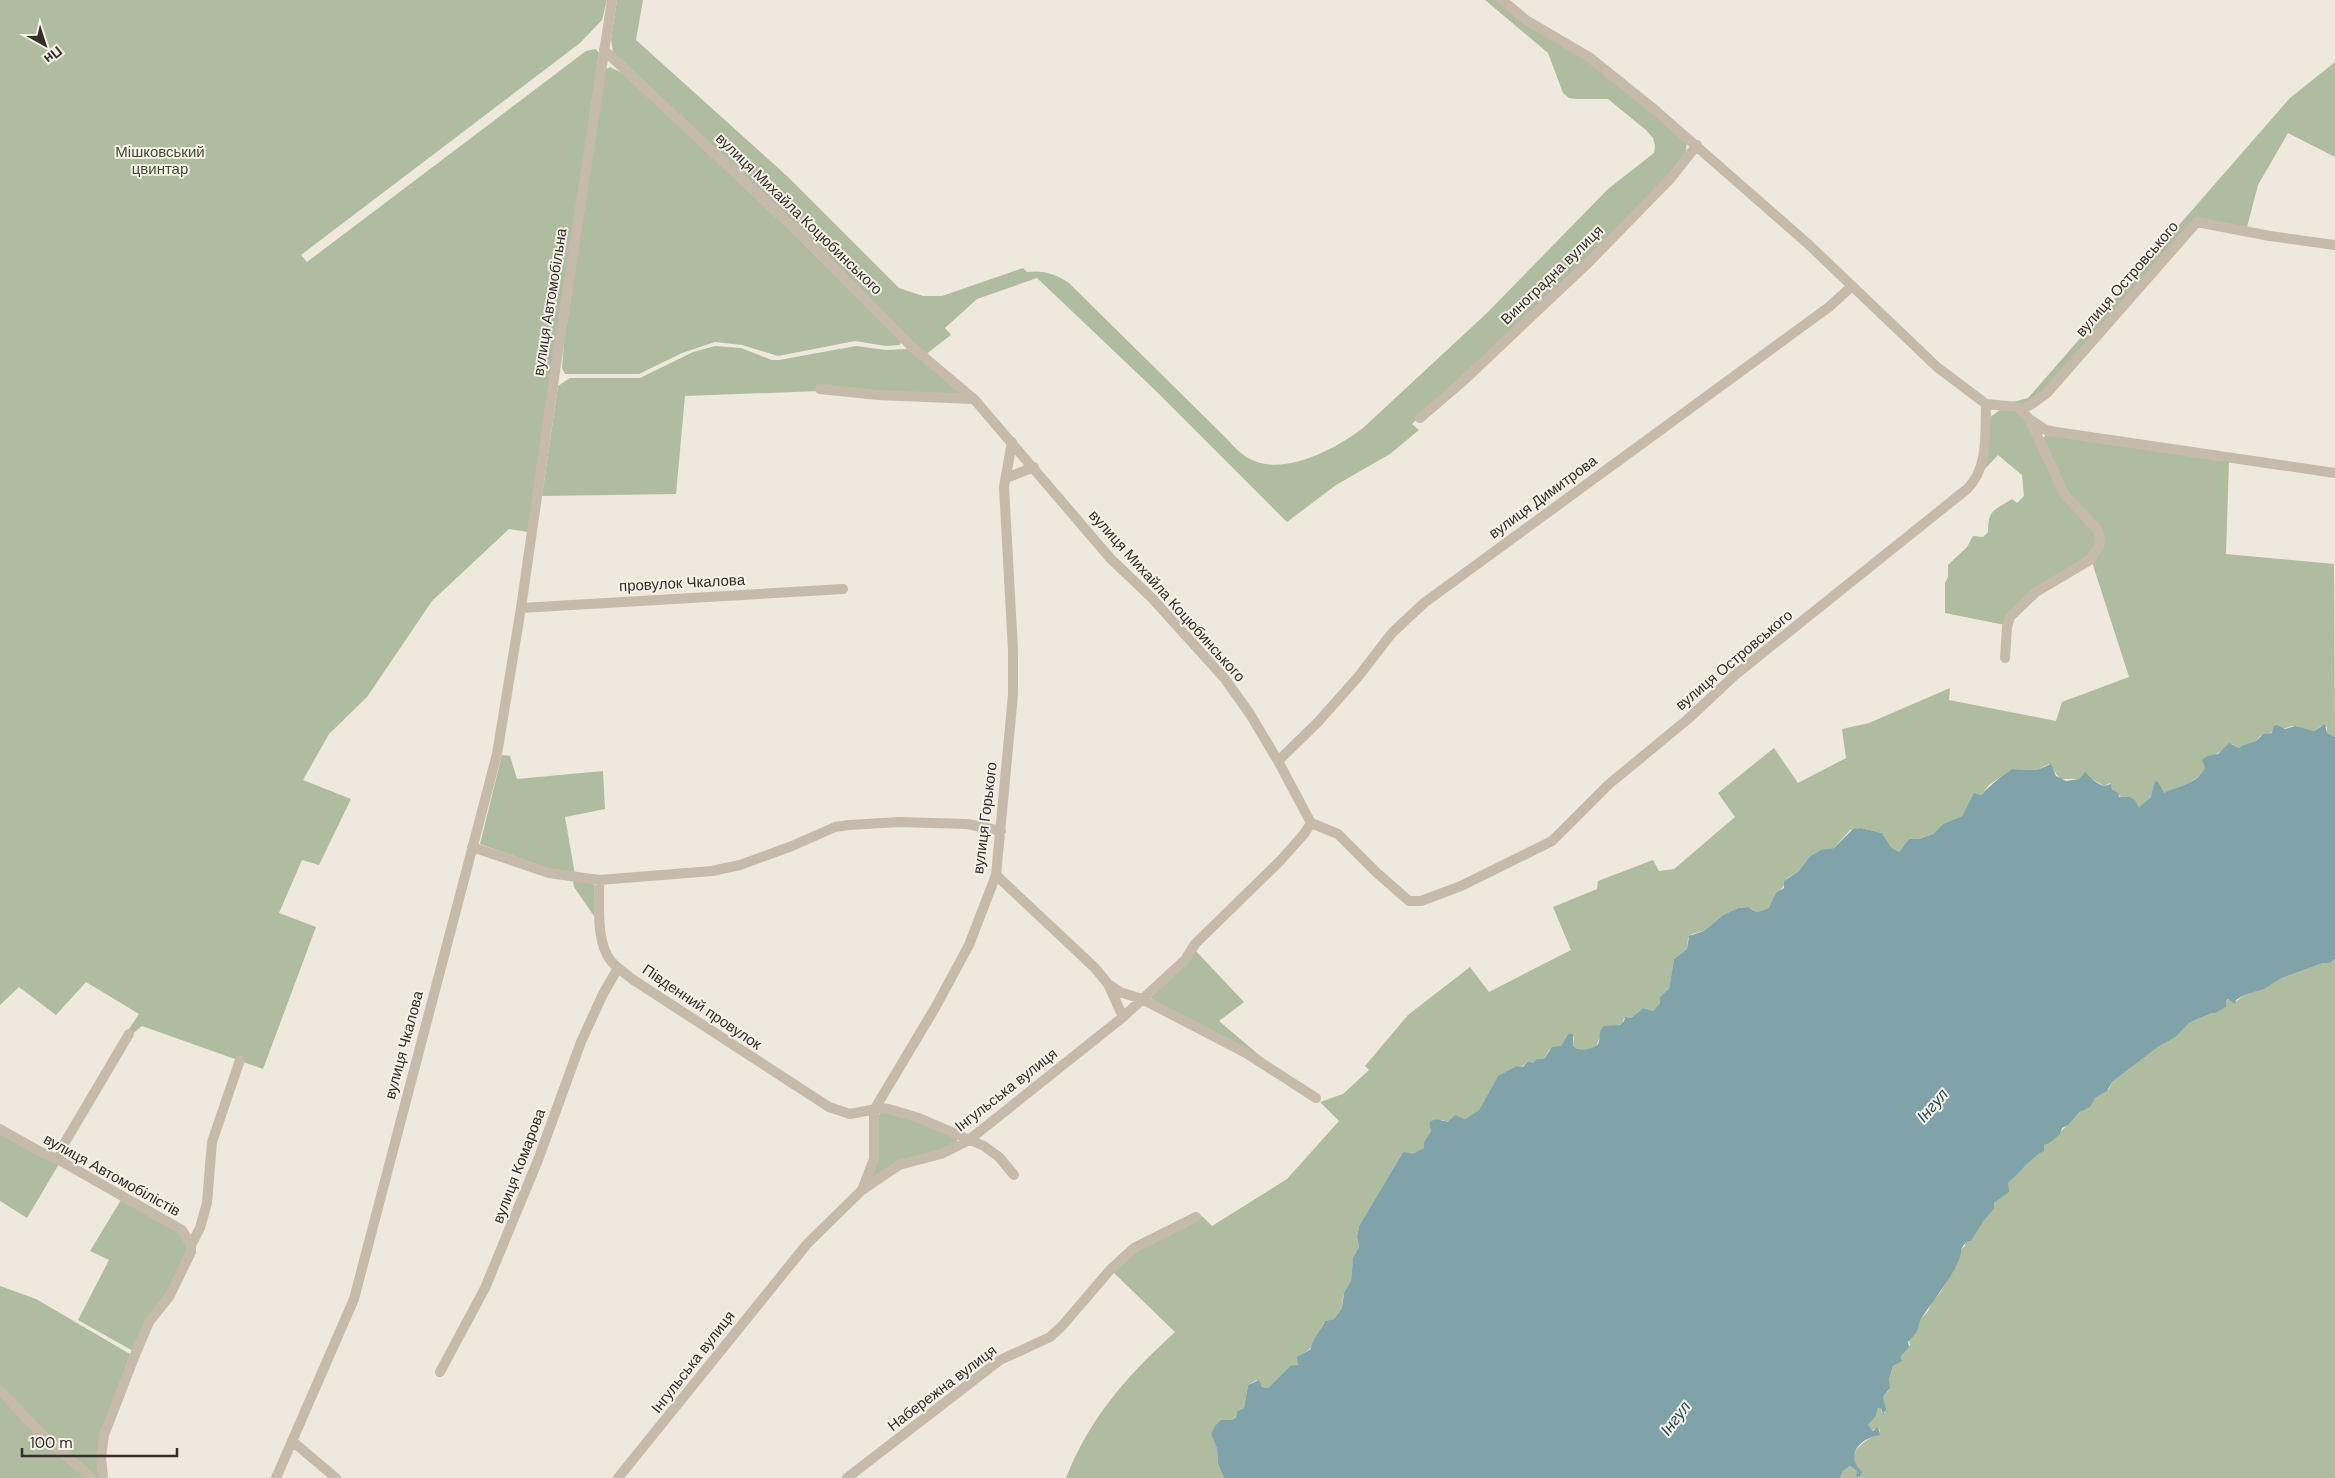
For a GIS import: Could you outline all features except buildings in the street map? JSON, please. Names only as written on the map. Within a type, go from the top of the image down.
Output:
[{"type":"street","name":"вулиця Автомобільна","points":[[522,608],[554,371],[604,50],[603,34],[612,0]]},
{"type":"street","points":[[1502,0],[1526,20],[1589,57],[1697,145],[1852,286],[1937,367],[1986,404],[2022,409],[2029,419],[2064,494],[2072,506],[2097,529],[2100,546],[2090,560],[2036,592],[2010,617],[2007,627],[2005,658]]},
{"type":"street","name":"вулиця Михайла Коцюбинського","points":[[604,50],[799,232],[915,350],[974,399],[1110,558],[1150,596],[1225,679],[1250,714],[1311,823]]},
{"type":"street","name":"Виноградна вулиця","points":[[1420,418],[1497,350],[1589,262],[1671,178],[1697,145]]},
{"type":"street","name":"вулиця Островського","points":[[2022,409],[2047,392],[2197,222],[2270,236],[2335,245]]},
{"type":"street","name":"вулиця Димитрова","points":[[1278,761],[1318,722],[1358,677],[1392,633],[1424,603],[1830,307],[1852,286]]},
{"type":"street","points":[[820,389],[878,395],[974,399]]},
{"type":"street","name":"вулиця Островського","points":[[1311,823],[1338,834],[1376,872],[1409,901],[1421,901],[1454,889],[1552,841],[1608,785],[1688,719],[1735,675],[1967,489],[1979,472],[1984,457],[1986,404]]},
{"type":"street","points":[[2029,419],[2046,430],[2056,432],[2335,472]]},
{"type":"street","name":"вулиця Горького","points":[[874,1110],[935,1008],[969,945],[996,875],[1012,695],[1013,650],[1006,478],[1012,442]]},
{"type":"street","points":[[1006,478],[1034,467]]},
{"type":"street","name":"провулок Чкалова","points":[[522,608],[843,589]]},
{"type":"street","name":"вулиця Чкалова","points":[[276,1478],[354,1300],[498,754],[522,608]]},
{"type":"street","points":[[472,847],[550,873],[599,880],[712,871],[740,865],[792,846],[835,827],[849,825],[899,822],[967,824],[1001,831]]},
{"type":"street","name":"Інгульська вулиця","points":[[621,1477],[801,1251],[862,1190],[899,1165],[941,1154],[969,1140],[1123,1017],[1185,960],[1195,944],[1280,861],[1304,834],[1311,823]]},
{"type":"street","points":[[996,875],[1095,968],[1108,984],[1123,1017]]},
{"type":"street","name":"Південний провулок","points":[[599,880],[601,930],[604,946],[610,960],[618,968],[759,1063],[829,1107],[850,1114],[867,1123],[874,1139]]},
{"type":"street","name":"вулиця Комарова","points":[[440,1372],[485,1288],[538,1160],[581,1042],[603,994],[618,968]]},
{"type":"street","points":[[1108,984],[1130,996],[1142,999],[1246,1053],[1316,1098]]},
{"type":"street","points":[[60,1160],[61,1149],[129,1034]]},
{"type":"street","points":[[103,1478],[101,1456],[104,1435],[149,1322],[169,1298],[200,1228],[207,1203],[212,1142],[240,1060]]},
{"type":"street","name":"Південний провулок","points":[[850,1114],[889,1109],[919,1118],[984,1146],[1014,1174]]},
{"type":"street","points":[[862,1190],[874,1160],[874,1110]]},
{"type":"street","name":"вулиця Автомобілістів","points":[[0,1130],[60,1160],[182,1230],[191,1245]]},
{"type":"street","name":"Набережна вулиця","points":[[847,1478],[1000,1360],[1050,1337],[1062,1326],[1110,1270],[1134,1248],[1196,1218]]},
{"type":"street","points":[[0,1390],[45,1438],[92,1478]]},
{"type":"street","points":[[292,1441],[336,1478]]},
{"type":"green space","name":"Мішковський цвинтар","points":[[0,0],[607,0],[602,20],[580,43],[301,255],[307,262],[586,51],[596,49],[599,53],[528,532],[509,529],[432,601],[367,697],[329,734],[303,780],[351,799],[319,865],[302,860],[279,913],[316,927],[263,1069],[142,1026],[131,1035],[127,1032],[139,1014],[86,982],[56,1015],[19,987],[0,1005]]},
{"type":"green space","points":[[617,0],[643,0],[636,40],[788,177],[899,288],[923,296],[942,296],[1023,268],[1027,272],[1044,272],[1059,277],[1069,283],[1239,451],[1248,458],[1262,463],[1277,465],[1308,458],[1324,452],[1363,428],[1487,313],[1608,189],[1654,153],[1653,138],[1608,99],[1576,99],[1569,98],[1563,93],[1548,53],[1485,0],[1497,0],[1524,23],[1586,60],[1654,113],[1687,143],[1685,157],[1587,260],[1412,424],[1419,430],[1390,454],[1336,485],[1287,522],[1156,391],[1037,278],[977,299],[945,328],[951,335],[925,355],[809,236],[613,52],[611,39]]},
{"type":"green space","points":[[2335,62],[2335,157],[2288,133],[2258,185],[2247,227],[2197,219],[2046,391],[2024,405],[2009,403],[2028,398],[2290,98]]},
{"type":"green space","points":[[610,67],[624,74],[802,242],[901,342],[900,345],[886,346],[855,341],[778,356],[742,345],[715,342],[682,353],[639,374],[565,374],[562,368],[564,344],[604,75],[606,69]]},
{"type":"green space","points":[[715,346],[741,348],[772,360],[856,346],[886,350],[908,349],[963,395],[819,391],[685,396],[676,494],[542,496],[558,386],[570,378],[640,378],[693,352]]},
{"type":"green space","points":[[2001,409],[2020,411],[2053,476],[2096,531],[2094,551],[2048,582],[2005,625],[1945,613],[1945,583],[1948,577],[1948,565],[1967,547],[1973,536],[1983,537],[1988,532],[1989,519],[1993,511],[2012,499],[2017,503],[2024,496],[2022,475],[1998,455],[1981,473],[1989,418]]},
{"type":"green space","points":[[2046,435],[2229,460],[2226,554],[2334,564],[2335,737],[2327,733],[2327,727],[2321,726],[2314,731],[2292,726],[2260,736],[2256,741],[2239,748],[2232,744],[2215,755],[2202,774],[2189,783],[2164,793],[2156,786],[2151,797],[2139,807],[2136,802],[2117,794],[2110,783],[2104,786],[2083,774],[2079,779],[2060,779],[2049,764],[2037,770],[2012,769],[1989,785],[1981,795],[1974,794],[1962,816],[1943,824],[1933,834],[1919,839],[1909,839],[1899,852],[1891,847],[1882,833],[1861,828],[1850,830],[1834,848],[1817,852],[1810,856],[1799,871],[1786,879],[1775,896],[1772,906],[1765,911],[1754,911],[1749,907],[1738,908],[1723,915],[1704,931],[1692,934],[1688,938],[1687,949],[1674,959],[1669,990],[1660,997],[1660,1003],[1653,1011],[1643,1008],[1631,1018],[1624,1018],[1622,1024],[1611,1027],[1601,1034],[1595,1049],[1584,1050],[1576,1048],[1573,1046],[1574,1037],[1568,1034],[1561,1046],[1549,1050],[1544,1059],[1533,1063],[1528,1061],[1522,1067],[1516,1066],[1498,1076],[1479,1110],[1465,1119],[1457,1116],[1448,1122],[1442,1120],[1429,1124],[1431,1131],[1424,1142],[1424,1148],[1415,1154],[1402,1154],[1359,1226],[1357,1237],[1359,1247],[1353,1259],[1351,1281],[1343,1296],[1342,1308],[1334,1319],[1325,1321],[1311,1348],[1301,1355],[1297,1366],[1290,1366],[1268,1388],[1262,1387],[1257,1380],[1248,1385],[1244,1408],[1237,1411],[1236,1416],[1232,1420],[1224,1420],[1211,1434],[1217,1449],[1218,1464],[1224,1478],[1066,1478],[1086,1436],[1098,1417],[1126,1381],[1175,1332],[1112,1271],[1135,1249],[1202,1216],[1212,1226],[1287,1179],[1339,1121],[1320,1102],[1343,1094],[1369,1070],[1365,1066],[1408,1015],[1470,967],[1489,992],[1571,950],[1553,907],[1597,889],[1598,881],[1653,860],[1659,871],[1674,869],[1735,817],[1718,793],[1774,748],[1798,783],[1846,758],[1842,729],[1869,723],[1950,688],[1949,700],[2056,721],[2062,702],[2129,677],[2092,562],[2103,538],[2074,504],[2043,438]]},
{"type":"green space","points":[[502,755],[510,756],[517,779],[603,771],[605,809],[565,817],[575,875],[550,869],[480,844]]},
{"type":"green space","points":[[573,881],[591,882],[594,885],[594,916],[574,887]]},
{"type":"green space","points":[[1194,949],[1244,1002],[1219,1021],[1279,1072],[1147,996]]},
{"type":"green space","points":[[2335,959],[2335,1478],[1858,1478],[1861,1476],[1853,1458],[1861,1445],[1880,1431],[1879,1428],[1872,1430],[1868,1425],[1876,1416],[1878,1408],[1881,1408],[1882,1413],[1885,1413],[1883,1397],[1889,1390],[1889,1380],[1893,1366],[1902,1360],[1901,1356],[1910,1345],[1909,1340],[1918,1328],[1920,1320],[1940,1293],[1957,1264],[1965,1242],[1971,1241],[1978,1228],[1994,1209],[1994,1203],[2007,1193],[2008,1183],[2034,1157],[2042,1152],[2044,1145],[2048,1144],[2095,1098],[2109,1089],[2112,1082],[2158,1047],[2176,1037],[2189,1023],[2226,1007],[2226,1001],[2229,999],[2234,1003],[2244,995],[2265,988],[2282,978],[2323,963],[2330,963]]},
{"type":"green space","points":[[881,1112],[919,1121],[957,1139],[957,1142],[866,1181]]},
{"type":"green space","points":[[0,1132],[59,1164],[27,1218],[0,1201]]},
{"type":"green space","points":[[121,1200],[180,1232],[189,1246],[168,1296],[133,1351],[78,1320],[109,1260],[90,1251]]},
{"type":"green space","points":[[0,1286],[36,1299],[130,1354],[102,1434],[99,1478],[95,1478],[84,1469],[0,1387]]},
{"type":"green space","points":[[0,1393],[89,1478],[0,1478]]},
{"type":"green space","points":[[1850,1466],[1857,1471],[1858,1478],[1840,1478],[1843,1471]]},
{"type":"water","name":"Інгул","points":[[2325,724],[2327,733],[2335,737],[2335,959],[2330,963],[2323,963],[2282,978],[2264,989],[2244,995],[2236,1000],[2235,1004],[2228,999],[2226,1007],[2189,1023],[2176,1037],[2158,1047],[2112,1082],[2107,1091],[2095,1098],[2090,1107],[2080,1112],[2068,1125],[2062,1128],[2060,1134],[2044,1145],[2044,1151],[2008,1183],[2009,1192],[1994,1203],[1994,1209],[1984,1220],[1971,1241],[1966,1242],[1961,1249],[1957,1265],[1921,1319],[1917,1331],[1908,1342],[1909,1347],[1901,1356],[1902,1361],[1893,1366],[1889,1380],[1890,1388],[1883,1397],[1886,1410],[1883,1414],[1881,1408],[1878,1408],[1876,1416],[1868,1425],[1873,1431],[1878,1427],[1880,1435],[1861,1443],[1855,1453],[1857,1465],[1862,1472],[1860,1477],[1856,1477],[1857,1471],[1850,1466],[1843,1471],[1840,1478],[1224,1478],[1218,1464],[1217,1449],[1211,1434],[1215,1426],[1221,1420],[1232,1420],[1236,1417],[1237,1411],[1244,1408],[1248,1385],[1259,1380],[1262,1387],[1268,1388],[1290,1366],[1298,1365],[1297,1357],[1311,1349],[1325,1321],[1334,1319],[1342,1308],[1344,1293],[1351,1281],[1353,1258],[1359,1247],[1357,1237],[1359,1226],[1402,1154],[1404,1152],[1413,1154],[1424,1148],[1424,1142],[1431,1131],[1429,1124],[1433,1120],[1448,1122],[1455,1115],[1465,1119],[1479,1110],[1498,1076],[1516,1066],[1523,1067],[1528,1061],[1533,1063],[1537,1059],[1544,1059],[1552,1047],[1561,1046],[1568,1034],[1573,1034],[1573,1046],[1580,1049],[1588,1049],[1599,1043],[1600,1033],[1604,1026],[1620,1025],[1625,1017],[1631,1018],[1643,1008],[1653,1011],[1660,1003],[1660,997],[1669,989],[1674,959],[1687,949],[1689,936],[1704,931],[1723,915],[1738,908],[1749,907],[1759,912],[1769,908],[1776,893],[1784,888],[1784,881],[1799,871],[1810,856],[1821,850],[1834,848],[1853,829],[1861,828],[1882,833],[1891,847],[1899,852],[1909,839],[1919,839],[1933,834],[1943,824],[1962,816],[1974,793],[1981,795],[2012,769],[2037,770],[2051,764],[2056,776],[2066,781],[2079,779],[2085,772],[2101,785],[2111,784],[2112,789],[2118,793],[2119,797],[2129,797],[2135,800],[2139,807],[2151,797],[2155,781],[2158,782],[2164,793],[2193,781],[2202,773],[2205,767],[2202,760],[2207,756],[2218,754],[2229,743],[2239,748],[2256,741],[2263,734],[2272,733],[2274,726],[2277,725],[2285,729],[2295,726],[2314,731]]}]
